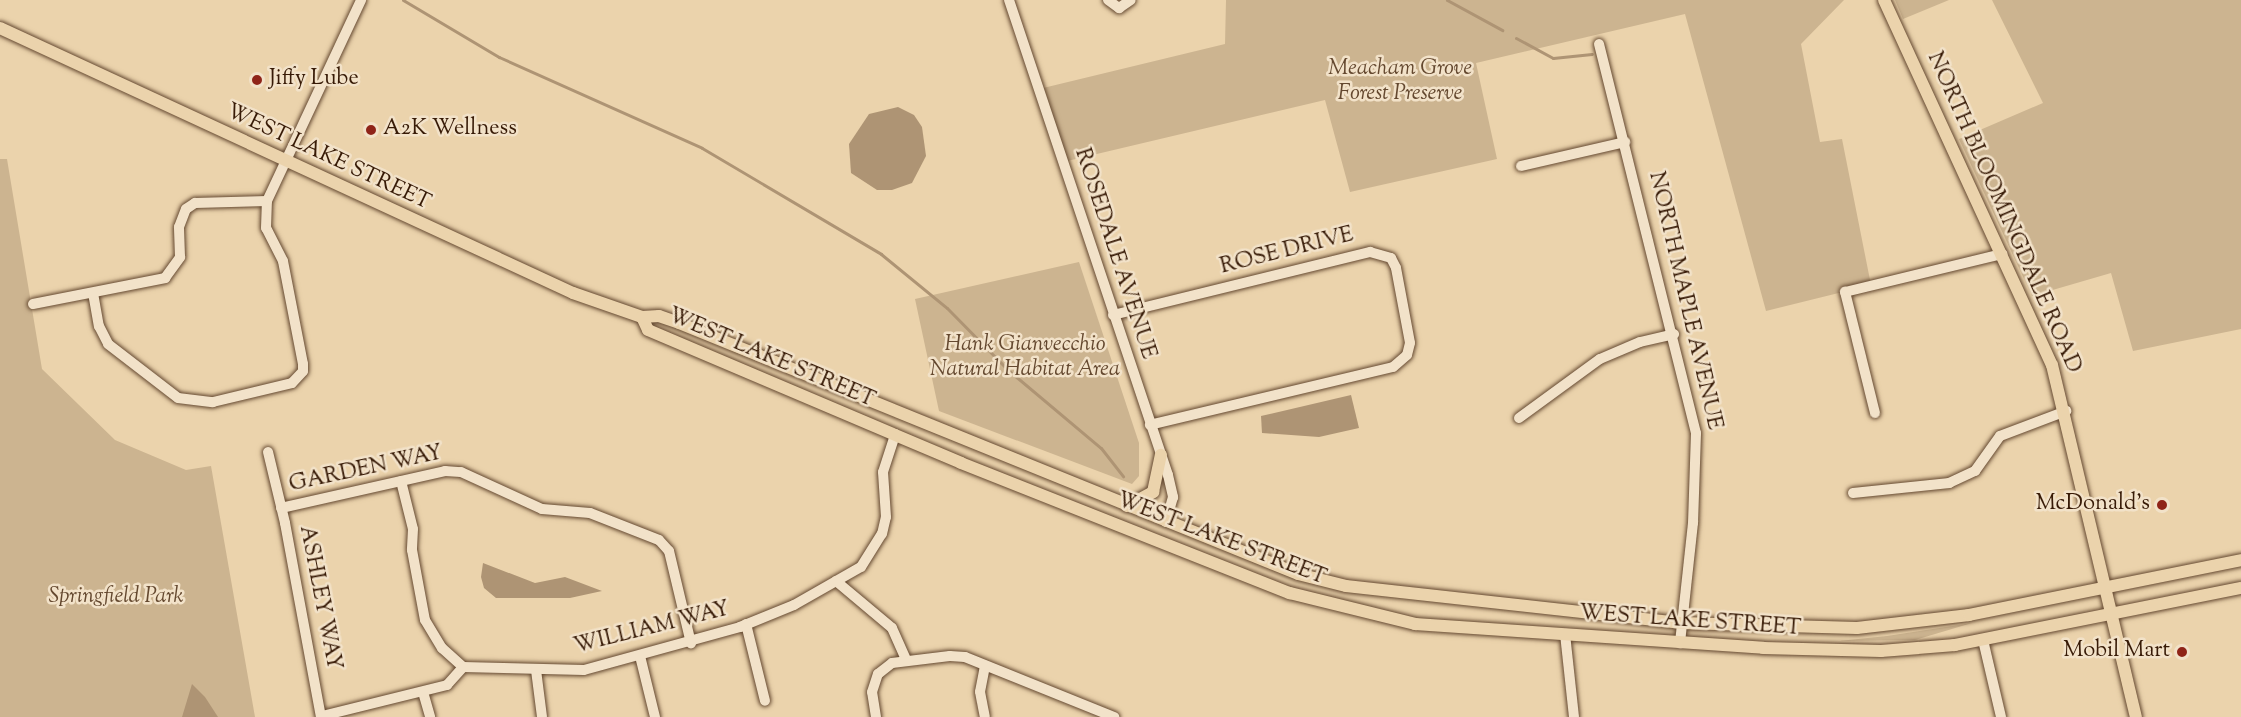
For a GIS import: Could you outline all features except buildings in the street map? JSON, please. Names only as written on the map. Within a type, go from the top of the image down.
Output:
[{"type":"main road","name":"NORTH BLOOMINGDALE ROAD","points":[[1884,0],[2049,357],[2066,411],[2136,717]]},
{"type":"main road","name":"WEST LAKE STREET","points":[[0,28],[573,293],[642,317],[659,316],[680,323],[1166,522],[1298,574],[1346,586],[1682,623],[1821,628],[1900,624],[2106,588],[2241,560]]},
{"type":"main road","name":"WEST LAKE STREET","points":[[642,317],[648,330],[895,434],[1290,593],[1415,624],[1680,643],[1870,651],[1983,640],[2241,588]]},
{"type":"main road","points":[[1127,506],[1153,492],[1161,455]]},
{"type":"main road","points":[[1159,540],[1166,522]]},
{"type":"street","points":[[93,293],[99,326],[108,344],[178,398],[213,402],[292,383],[303,371],[283,261],[266,228],[267,201],[283,160],[361,0]]},
{"type":"street","name":"ROSEDALE AVENUE","points":[[1009,0],[1161,455],[1173,496],[1166,522]]},
{"type":"street","points":[[1108,0],[1119,8],[1131,0]]},
{"type":"street","name":"NORTH MAPLE AVENUE","points":[[1599,44],[1674,334],[1698,447],[1680,643]]},
{"type":"street","points":[[1521,166],[1625,142]]},
{"type":"street","points":[[33,304],[165,278],[180,257],[179,227],[186,209],[195,203],[267,201]]},
{"type":"street","name":"ROSE DRIVE","points":[[1113,315],[1370,252],[1391,258],[1396,268],[1410,343],[1407,355],[1393,367],[1150,425]]},
{"type":"street","points":[[1875,413],[1845,292],[2002,254]]},
{"type":"street","points":[[1519,418],[1600,359],[1640,342],[1674,334]]},
{"type":"street","points":[[1853,494],[1948,483],[1975,471],[2000,436],[2066,411]]},
{"type":"street","name":"WILLIAM WAY","points":[[463,667],[584,670],[691,643],[794,605],[861,567],[882,534],[886,517],[883,472],[895,434]]},
{"type":"street","name":"ASHLEY WAY","points":[[268,452],[322,716]]},
{"type":"street","name":"GARDEN WAY","points":[[281,508],[445,471],[461,472],[542,509],[590,513],[659,540],[671,556],[691,643]]},
{"type":"street","points":[[322,716],[447,685],[463,667],[435,640],[425,620],[412,550],[413,529],[401,481]]},
{"type":"street","points":[[836,582],[892,628],[906,660]]},
{"type":"street","points":[[746,624],[765,701]]},
{"type":"street","points":[[1565,634],[1574,717]]},
{"type":"street","points":[[1983,640],[2001,717]]},
{"type":"street","points":[[640,656],[656,717]]},
{"type":"street","points":[[876,717],[872,692],[878,674],[892,663],[950,656],[985,666],[1114,717]]},
{"type":"street","points":[[985,666],[980,692],[985,717]]},
{"type":"street","points":[[536,670],[542,717]]},
{"type":"street","points":[[423,692],[430,717]]},
{"type":"green space","name":"Meacham Grove Forest Preserve","points":[[1226,0],[1844,0],[1801,44],[1820,142],[1842,139],[1871,285],[1766,311],[1685,14],[1476,63],[1497,159],[1350,192],[1325,100],[1063,162],[1039,89],[1225,44]]},
{"type":"green space","points":[[1895,0],[1949,0],[1903,19]]},
{"type":"green space","points":[[1992,0],[2241,0],[2241,329],[2133,351],[2111,273],[2032,296],[1959,139],[2043,103]]},
{"type":"green space","name":"Springfield Park","points":[[0,159],[7,159],[42,369],[115,440],[186,470],[211,466],[255,717],[0,717]]},
{"type":"green space","name":"Hank Gianvecchio Natural Habitat Area","points":[[1079,262],[1139,443],[1139,476],[1132,484],[939,411],[915,299]]},
{"type":"green space","points":[[1972,623],[1915,640],[1839,641],[1887,636]]},
{"type":"shaded area","points":[[898,107],[914,115],[922,127],[926,156],[912,183],[892,190],[877,190],[851,173],[849,144],[869,114]]},
{"type":"shaded area","points":[[1351,395],[1359,428],[1319,437],[1262,433],[1261,416]]},
{"type":"shaded area","points":[[483,563],[535,583],[565,577],[602,591],[570,598],[496,598],[484,588],[481,577]]},
{"type":"shaded area","points":[[192,684],[205,697],[218,717],[182,717]]},
{"type":"waterway","points":[[403,0],[499,57],[702,148],[881,254],[947,308],[1008,370],[1101,448],[1123,476]]},
{"type":"waterway","points":[[1447,0],[1502,30]]},
{"type":"waterway","points":[[1516,38],[1553,58],[1592,54]]},
{"type":"place","name":"Jiffy Lube","points":[[257,80]]},
{"type":"place","name":"A2K Wellness","points":[[371,130]]},
{"type":"place","name":"McDonald's","points":[[2162,505]]},
{"type":"place","name":"Mobil Mart","points":[[2182,652]]}]
